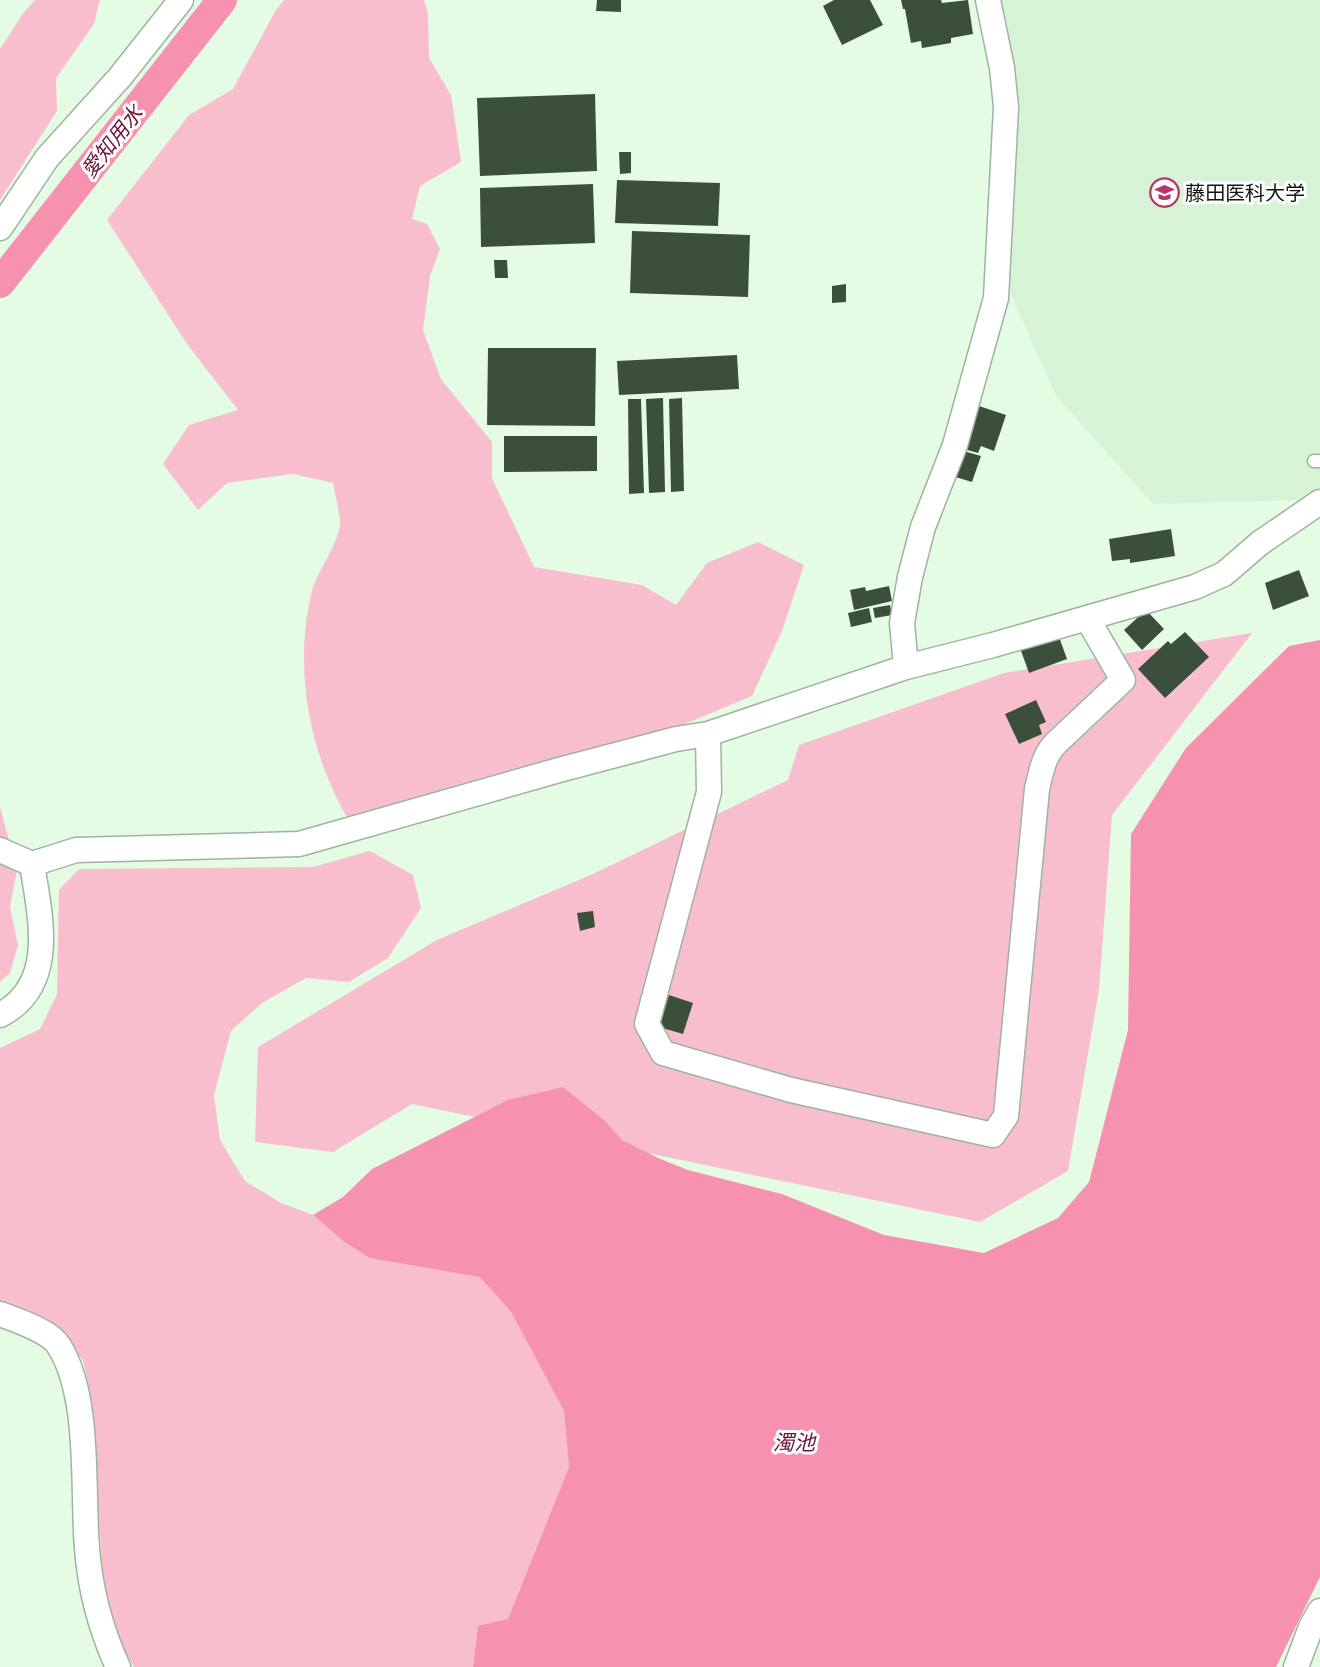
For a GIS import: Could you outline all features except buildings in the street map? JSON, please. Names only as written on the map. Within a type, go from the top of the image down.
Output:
[{"type":"street","points":[[0,228],[47,158],[120,77],[181,0]]},
{"type":"street","points":[[906,667],[902,623],[910,577],[923,527],[955,445],[998,287],[1006,107],[1002,68],[988,0]]},
{"type":"street","points":[[0,850],[33,864],[76,850],[299,844],[601,759],[676,739],[708,734],[906,667],[1195,587],[1224,574],[1260,543],[1320,502]]},
{"type":"street","points":[[708,734],[709,792],[665,966],[647,1024],[663,1053],[791,1090],[993,1135],[1006,1116],[1037,789],[1043,764],[1047,753],[1055,744],[1123,680],[1087,618]]},
{"type":"street","points":[[0,1015],[24,998],[35,980],[41,958],[41,929],[33,864]]},
{"type":"street","points":[[0,1314],[29,1325],[58,1344],[72,1373],[79,1409],[87,1550],[101,1630],[117,1667]]},
{"type":"street","points":[[1296,1667],[1311,1627],[1320,1611]]},
{"type":"shaded area","points":[[35,0],[100,0],[94,24],[56,78],[57,111],[0,200],[0,49],[24,12]]},
{"type":"shaded area","points":[[284,0],[424,0],[428,13],[429,58],[451,95],[461,162],[420,186],[412,219],[427,224],[440,249],[430,276],[423,330],[441,379],[492,442],[492,478],[534,567],[642,585],[676,605],[707,563],[758,542],[804,565],[782,631],[752,696],[635,745],[349,821],[335,795],[315,739],[308,710],[305,680],[306,620],[312,591],[336,539],[340,524],[333,483],[293,474],[227,483],[198,510],[163,464],[189,425],[238,410],[187,344],[107,220],[189,115],[233,89],[276,10]]},
{"type":"shaded area","name":"藤田医科大学","points":[[993,0],[1320,0],[1320,487],[1298,500],[1153,504],[1056,396],[1004,278]]},
{"type":"shaded area","points":[[1252,633],[1112,815],[1099,989],[1068,1171],[980,1222],[412,1104],[333,1152],[255,1142],[258,1047],[437,940],[593,874],[788,780],[799,745],[1004,673]]},
{"type":"shaded area","points":[[0,807],[17,870],[10,907],[18,945],[10,973],[0,982]]},
{"type":"shaded area","points":[[370,851],[413,875],[421,908],[388,958],[349,982],[306,978],[262,1003],[231,1031],[214,1095],[220,1140],[245,1181],[281,1203],[313,1215],[343,1241],[422,1267],[480,1276],[511,1312],[564,1411],[569,1467],[508,1620],[478,1627],[473,1667],[134,1667],[117,1637],[103,1576],[89,1387],[83,1360],[51,1323],[0,1301],[0,1048],[40,1029],[57,994],[59,890],[79,869],[313,867]]},
{"type":"water","name":"濁池","points":[[1320,640],[1320,1577],[1276,1667],[473,1667],[478,1626],[508,1619],[569,1467],[564,1411],[511,1312],[480,1277],[370,1258],[343,1241],[313,1215],[343,1197],[372,1169],[508,1100],[563,1087],[604,1120],[622,1140],[658,1158],[688,1170],[782,1194],[884,1235],[984,1253],[1058,1218],[1089,1182],[1128,1030],[1131,834],[1186,748],[1289,646]]},
{"type":"waterway","name":"愛知用水","points":[[0,283],[222,0]]},
{"type":"place","name":"藤田医科大学","points":[[1164,192]]}]
